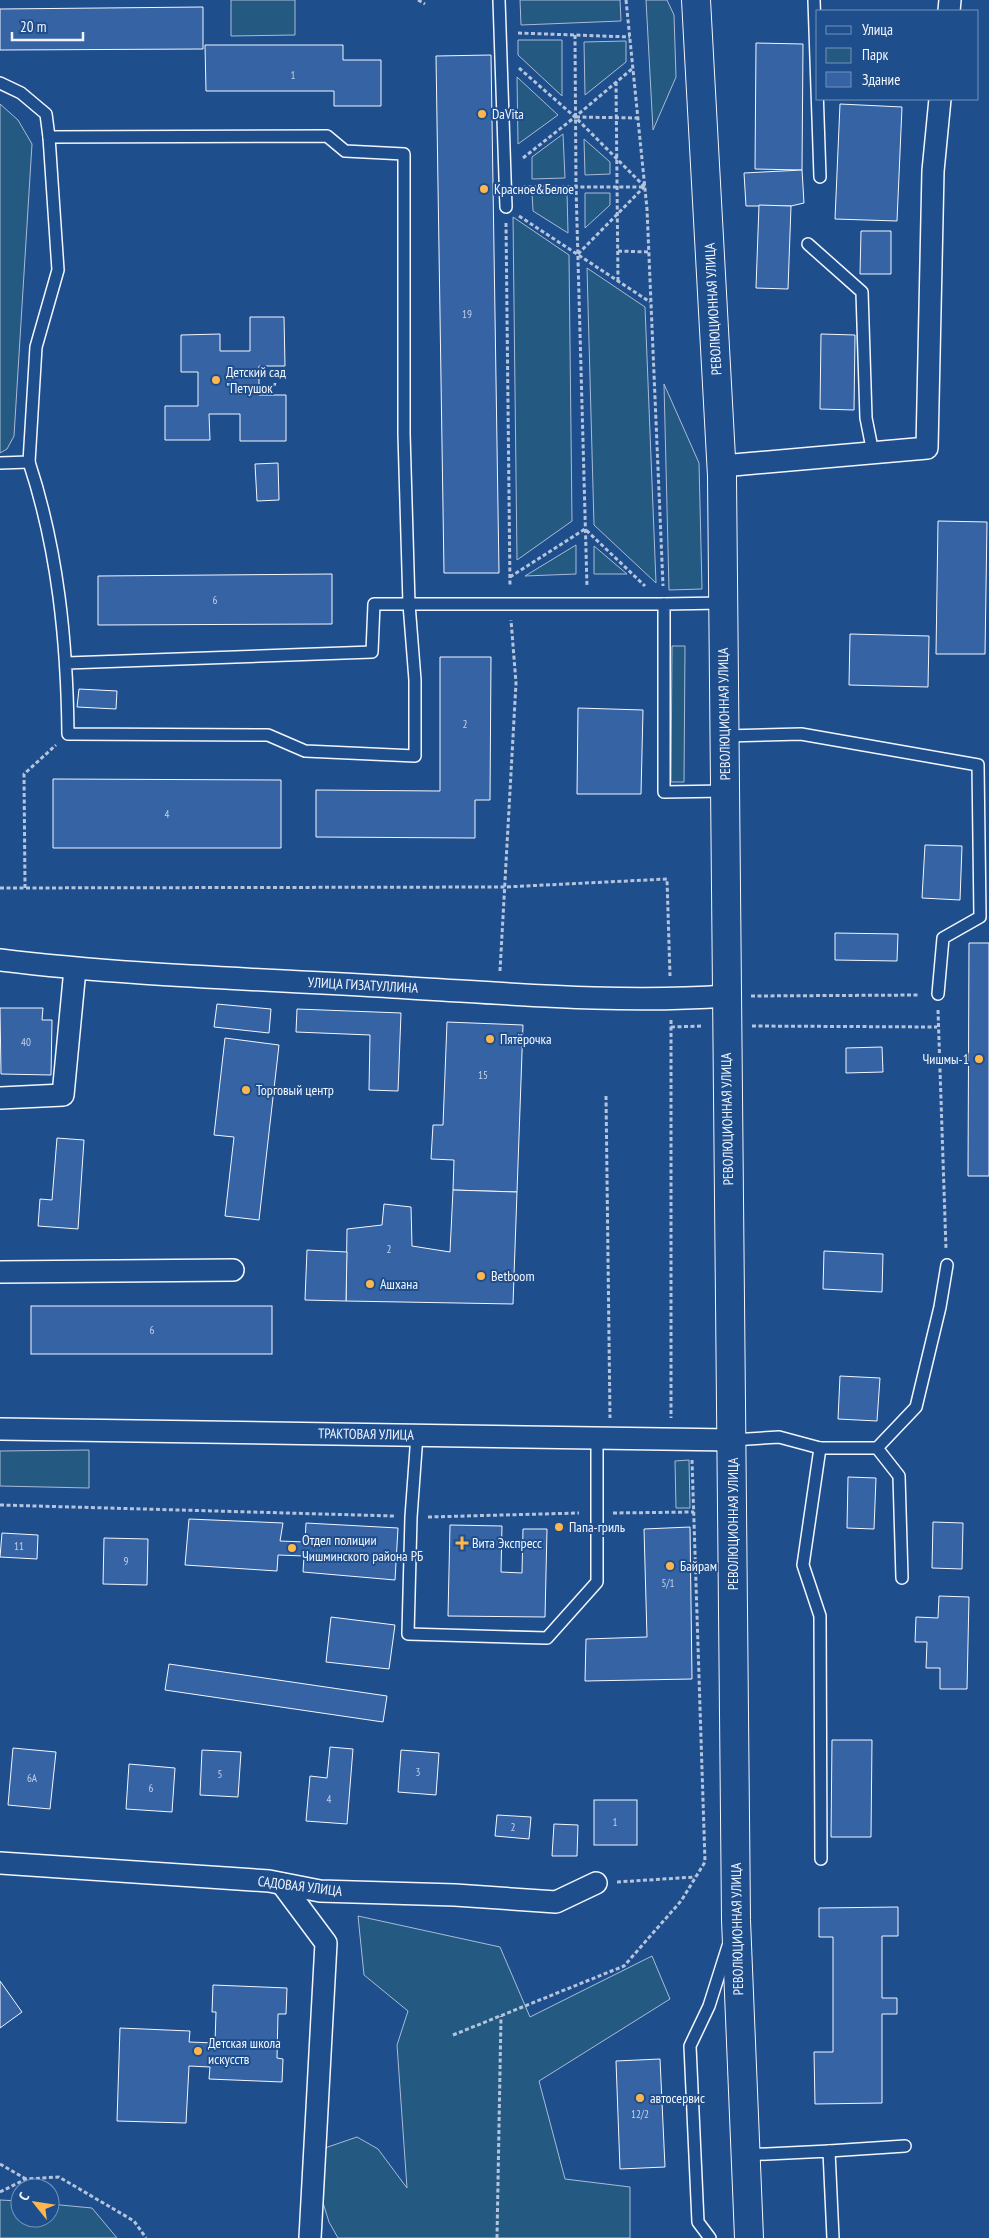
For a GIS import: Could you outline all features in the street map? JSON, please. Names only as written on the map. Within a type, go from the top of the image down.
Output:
[{"type":"main road","name":"РЕВОЛЮЦИОННАЯ УЛИЦА","points":[[693,4],[722,466],[736,1920],[749,2238]]},
{"type":"street","points":[[722,466],[927,448],[933,171],[940,100]]},
{"type":"street","name":"УЛИЦА ГИЗАТУЛЛИНА","points":[[0,960],[75,969],[671,1000],[726,996]]},
{"type":"street","points":[[0,1098],[63,1095],[75,969]]},
{"type":"street","points":[[0,1272],[233,1270]]},
{"type":"street","name":"ТРАКТОВАЯ УЛИЦА","points":[[0,1429],[732,1440]]},
{"type":"street","name":"САДОВАЯ УЛИЦА","points":[[0,1864],[269,1881],[320,1891],[455,1895],[556,1902],[596,1883]]},
{"type":"street","points":[[282,1884],[326,1943],[310,2238]]},
{"type":"lane","points":[[499,0],[506,207]]},
{"type":"lane","points":[[814,0],[816,59]]},
{"type":"lane","points":[[0,83],[21,93],[46,114],[49,137],[58,270],[36,347],[29,462],[42,501],[56,573],[67,663],[68,734],[268,735],[305,751],[415,756],[415,680],[409,604],[404,434],[404,154],[345,151],[327,136],[49,137]]},
{"type":"lane","points":[[817,100],[820,177]]},
{"type":"lane","points":[[808,244],[862,292],[866,418],[873,453]]},
{"type":"lane","points":[[0,463],[29,462]]},
{"type":"lane","points":[[67,663],[372,652],[374,604],[722,603]]},
{"type":"lane","points":[[664,604],[664,792],[726,791]]},
{"type":"lane","points":[[725,736],[801,734],[978,765],[980,917],[944,938],[938,994]]},
{"type":"lane","points":[[732,1440],[779,1437],[820,1448],[877,1448],[916,1407],[940,1306],[947,1265]]},
{"type":"lane","points":[[417,1435],[408,1634],[547,1638],[597,1582],[597,1513],[604,1438]]},
{"type":"lane","points":[[820,1448],[803,1565],[820,1616],[821,1859]]},
{"type":"lane","points":[[877,1448],[899,1476],[902,1578]]},
{"type":"lane","points":[[710,2238],[698,2222],[690,2046],[709,2006],[736,1920]]},
{"type":"lane","points":[[745,2155],[904,2146]]},
{"type":"lane","points":[[829,2151],[834,2238]]},
{"type":"path","points":[[418,0],[425,4]]},
{"type":"path","points":[[626,0],[644,187],[664,604]]},
{"type":"path","points":[[500,32],[630,37]]},
{"type":"path","points":[[575,35],[576,187],[587,604]]},
{"type":"path","points":[[501,52],[575,117],[644,187]]},
{"type":"path","points":[[506,171],[575,117],[633,68]]},
{"type":"path","points":[[616,82],[618,281]]},
{"type":"path","points":[[575,117],[638,118]]},
{"type":"path","points":[[506,187],[644,187]]},
{"type":"path","points":[[578,254],[644,187]]},
{"type":"path","points":[[506,207],[651,302]]},
{"type":"path","points":[[618,251],[648,252]]},
{"type":"path","points":[[510,577],[585,529]]},
{"type":"path","points":[[585,529],[664,604]]},
{"type":"path","points":[[25,888],[24,774],[68,734]]},
{"type":"path","points":[[0,888],[505,887],[667,879],[682,1439],[694,1512],[706,1862],[681,1901],[624,1966],[454,2035]]},
{"type":"path","points":[[726,996],[938,994],[937,1027],[947,1265]]},
{"type":"path","points":[[671,1027],[937,1027]]},
{"type":"path","points":[[604,1438],[606,1096]]},
{"type":"path","points":[[0,1505],[412,1517],[694,1512]]},
{"type":"path","points":[[596,1883],[696,1877]]},
{"type":"path","points":[[497,2238],[501,2016]]},
{"type":"path","points":[[0,2164],[24,2178]]},
{"type":"path","points":[[42,2178],[59,2177],[134,2221],[146,2238]]},
{"type":"green space","points":[[231,0],[295,0],[295,35],[231,36]]},
{"type":"green space","points":[[520,0],[620,0],[621,21],[521,25]]},
{"type":"green space","points":[[646,0],[667,0],[674,15],[676,77],[653,130]]},
{"type":"green space","points":[[518,40],[562,40],[562,96],[518,55]]},
{"type":"green space","points":[[626,41],[626,62],[585,95],[584,42]]},
{"type":"green space","points":[[517,77],[558,115],[518,144]]},
{"type":"green space","points":[[0,104],[18,120],[32,144],[14,436],[7,449],[0,453]]},
{"type":"green space","points":[[563,134],[565,178],[532,179],[532,157]]},
{"type":"green space","points":[[584,139],[610,162],[610,174],[585,175]]},
{"type":"green space","points":[[567,192],[568,233],[533,211],[532,193]]},
{"type":"green space","points":[[585,193],[610,193],[610,205],[585,228]]},
{"type":"green space","points":[[513,217],[569,255],[572,521],[517,560]]},
{"type":"green space","points":[[587,268],[645,307],[656,583],[594,525]]},
{"type":"green space","points":[[664,384],[699,463],[702,589],[669,590]]},
{"type":"green space","points":[[576,545],[576,574],[525,576]]},
{"type":"green space","points":[[594,546],[627,574],[594,574]]},
{"type":"green space","points":[[672,646],[685,646],[684,782],[671,782]]},
{"type":"green space","points":[[89,1450],[89,1488],[0,1486],[0,1451]]},
{"type":"green space","points":[[689,1460],[690,1508],[676,1508],[675,1461]]},
{"type":"green space","points":[[358,1916],[500,1947],[530,2017],[652,1956],[670,1999],[539,2081],[565,2179],[630,2187],[630,2238],[338,2238],[329,2222],[318,2187],[322,2149],[357,2137],[378,2149],[407,2188],[397,2045],[408,2011],[364,1975]]},
{"type":"green space","points":[[0,2200],[10,2200],[10,2228],[60,2228],[60,2205],[92,2208],[117,2238],[0,2238]]},
{"type":"building","points":[[203,7],[203,49],[0,50],[0,9]]},
{"type":"building","points":[[756,43],[803,44],[802,170],[755,169]]},
{"type":"building","points":[[205,45],[343,45],[343,60],[381,60],[381,106],[334,106],[334,91],[206,91]]},
{"type":"building","points":[[491,55],[499,573],[444,573],[436,56]]},
{"type":"building","points":[[840,104],[902,107],[897,221],[835,219]]},
{"type":"building","points":[[802,170],[804,203],[791,206],[746,206],[744,173]]},
{"type":"building","points":[[759,205],[791,206],[788,289],[756,288]]},
{"type":"building","points":[[861,231],[891,231],[891,274],[860,274]]},
{"type":"building","points":[[250,317],[284,317],[285,366],[259,366],[259,395],[286,395],[286,441],[240,441],[240,414],[209,414],[210,440],[165,440],[165,406],[198,406],[198,372],[181,372],[181,335],[220,334],[220,351],[250,351]]},
{"type":"building","points":[[821,334],[855,335],[854,410],[820,409]]},
{"type":"building","points":[[278,463],[279,500],[257,501],[255,464]]},
{"type":"building","points":[[938,521],[987,522],[985,654],[936,654]]},
{"type":"building","points":[[332,574],[332,624],[98,625],[98,576]]},
{"type":"building","points":[[850,634],[929,636],[928,687],[849,685]]},
{"type":"building","points":[[440,657],[491,657],[490,800],[475,800],[475,838],[316,837],[316,790],[440,791]]},
{"type":"building","points":[[79,689],[117,691],[116,709],[77,707]]},
{"type":"building","points":[[578,708],[643,710],[641,794],[577,794]]},
{"type":"building","points":[[53,779],[281,780],[281,848],[53,848]]},
{"type":"building","points":[[925,845],[962,846],[960,900],[922,898]]},
{"type":"building","points":[[835,933],[898,934],[897,961],[835,960]]},
{"type":"building","name":"Чишмы-1","points":[[969,943],[989,943],[989,1176],[968,1176]]},
{"type":"building","points":[[217,1004],[271,1009],[269,1033],[214,1027]]},
{"type":"building","points":[[0,1008],[43,1008],[42,1020],[52,1020],[51,1075],[1,1074]]},
{"type":"building","points":[[297,1009],[401,1013],[398,1091],[369,1090],[370,1035],[296,1032]]},
{"type":"building","points":[[447,1022],[523,1025],[517,1192],[453,1190],[454,1160],[431,1159],[433,1125],[443,1125]]},
{"type":"building","name":"Торговый центр","points":[[225,1038],[279,1045],[259,1220],[225,1216],[234,1137],[214,1135]]},
{"type":"building","points":[[882,1047],[883,1072],[846,1073],[846,1048]]},
{"type":"building","points":[[57,1138],[84,1140],[78,1229],[38,1226],[40,1199],[52,1200]]},
{"type":"building","points":[[453,1190],[517,1192],[513,1304],[346,1301],[347,1229],[382,1225],[384,1204],[411,1207],[412,1246],[450,1252]]},
{"type":"building","points":[[307,1250],[347,1252],[346,1301],[305,1300]]},
{"type":"building","points":[[824,1251],[883,1254],[882,1292],[823,1289]]},
{"type":"building","points":[[31,1306],[272,1306],[272,1354],[31,1354]]},
{"type":"building","points":[[840,1376],[880,1378],[877,1421],[838,1419]]},
{"type":"building","points":[[848,1477],[876,1478],[874,1529],[847,1528]]},
{"type":"building","name":"Отдел полиции Чишминского района РБ","points":[[189,1519],[283,1523],[280,1541],[305,1542],[306,1523],[398,1528],[395,1580],[303,1572],[304,1556],[278,1555],[277,1571],[185,1565]]},
{"type":"building","points":[[933,1522],[963,1523],[962,1569],[932,1568]]},
{"type":"building","points":[[450,1525],[502,1526],[501,1572],[522,1573],[523,1529],[547,1529],[545,1617],[448,1616]]},
{"type":"building","points":[[690,1527],[692,1679],[585,1681],[586,1639],[647,1637],[644,1529]]},
{"type":"building","points":[[2,1533],[38,1535],[37,1559],[0,1557]]},
{"type":"building","points":[[104,1538],[148,1539],[147,1585],[103,1584]]},
{"type":"building","points":[[939,1596],[969,1597],[967,1689],[940,1689],[940,1668],[926,1668],[927,1642],[915,1642],[916,1617],[938,1618]]},
{"type":"building","points":[[331,1617],[395,1625],[389,1669],[326,1662]]},
{"type":"building","points":[[169,1664],[387,1696],[383,1722],[165,1690]]},
{"type":"building","points":[[832,1740],[872,1740],[871,1837],[831,1837]]},
{"type":"building","points":[[330,1747],[353,1749],[347,1824],[306,1821],[310,1776],[327,1778]]},
{"type":"building","points":[[13,1748],[56,1752],[50,1809],[8,1805]]},
{"type":"building","points":[[202,1750],[241,1752],[238,1797],[200,1795]]},
{"type":"building","points":[[401,1750],[439,1753],[436,1795],[398,1792]]},
{"type":"building","points":[[129,1764],[175,1768],[172,1812],[126,1809]]},
{"type":"building","points":[[594,1800],[637,1800],[637,1845],[594,1845]]},
{"type":"building","points":[[497,1815],[531,1817],[529,1839],[495,1836]]},
{"type":"building","points":[[554,1824],[578,1825],[577,1856],[552,1856]]},
{"type":"building","points":[[898,1907],[898,1936],[882,1936],[882,1998],[897,1998],[897,2014],[882,2014],[882,2103],[815,2104],[814,2052],[833,2052],[833,1937],[819,1937],[819,1908]]},
{"type":"building","points":[[0,1981],[22,2012],[0,2028]]},
{"type":"building","name":"Детская школа искусств","points":[[213,1985],[287,1988],[286,2014],[278,2014],[277,2058],[283,2059],[282,2082],[209,2079],[210,2067],[189,2066],[186,2123],[117,2121],[120,2028],[190,2031],[189,2042],[215,2043],[216,2012],[212,2012]]},
{"type":"building","points":[[660,2059],[665,2167],[620,2169],[616,2061]]},
{"type":"place","name":"DaVita","points":[[482,114]]},
{"type":"place","name":"Красное&Белое","points":[[484,189]]},
{"type":"place","name":"Детский сад \"Петушок\"","points":[[216,380]]},
{"type":"place","name":"Пятёрочка","points":[[490,1039]]},
{"type":"place","name":"Чишмы-1","points":[[979,1059]]},
{"type":"place","name":"Торговый центр","points":[[246,1090]]},
{"type":"place","name":"Betboom","points":[[481,1276]]},
{"type":"place","name":"Ашхана","points":[[370,1284]]},
{"type":"place","name":"Папа-гриль","points":[[559,1527]]},
{"type":"place","name":"Вита Экспресс","points":[[462,1543]]},
{"type":"place","name":"Отдел полиции Чишминского района РБ","points":[[292,1548]]},
{"type":"place","name":"Байрам","points":[[670,1566]]},
{"type":"place","name":"Детская школа искусств","points":[[198,2051]]},
{"type":"place","name":"автосервис","points":[[640,2098]]}]
